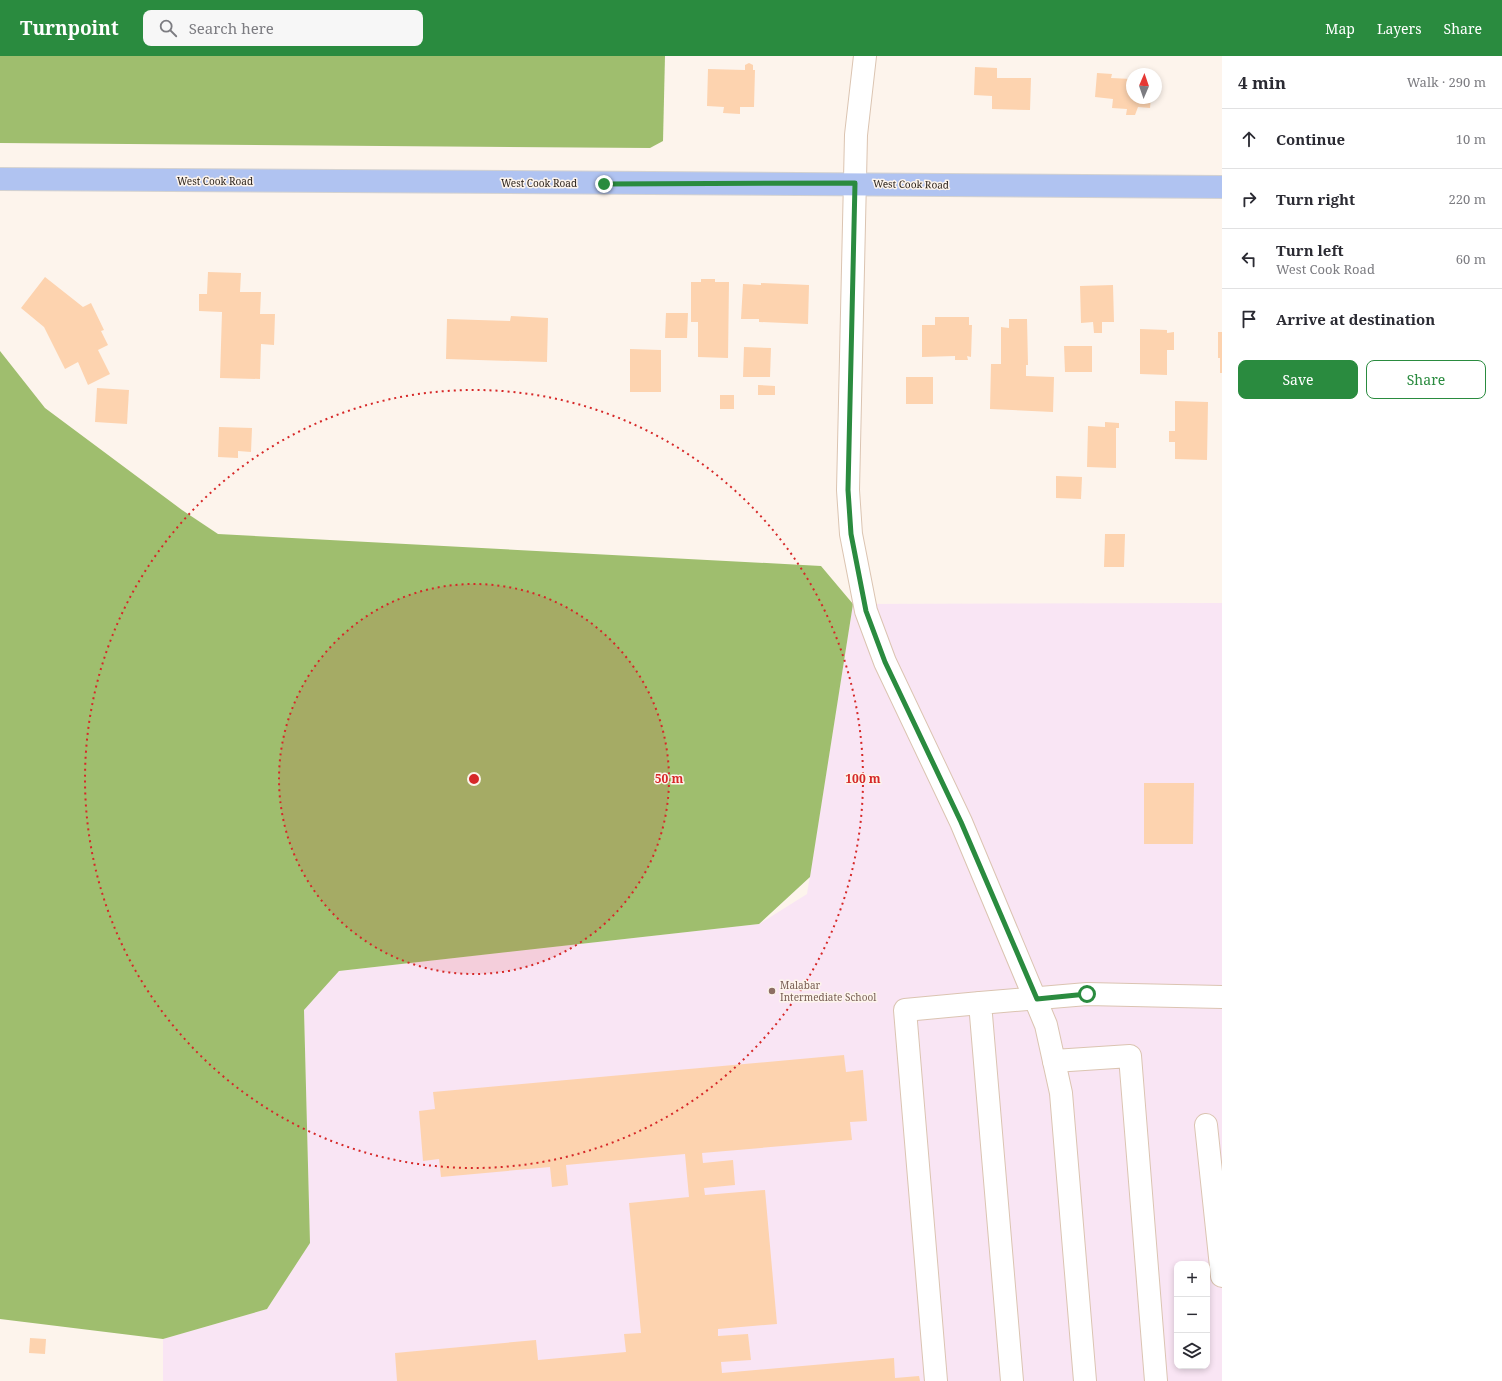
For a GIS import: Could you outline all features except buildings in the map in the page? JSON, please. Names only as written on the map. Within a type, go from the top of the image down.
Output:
[{"type":"main road","name":"West Cook Road","points":[[0,179],[596,184],[855,183],[1222,188]]},
{"type":"street","points":[[865,56],[856,135],[848,490],[851,534],[856,569],[866,611],[885,662],[961,822],[1037,999],[1046,1025],[1061,1093],[1085,1381]]},
{"type":"street","points":[[936,1381],[905,1010],[1087,994],[1222,997]]},
{"type":"street","points":[[980,1004],[1012,1381]]},
{"type":"street","points":[[1054,1061],[1130,1056],[1156,1381]]},
{"type":"street","points":[[1206,1125],[1216,1163],[1222,1276]]},
{"type":"shaded area","name":"Malabar Intermediate School","points":[[1222,603],[1222,1381],[163,1381],[163,1339],[267,1309],[310,1243],[304,1010],[339,971],[759,924],[807,894],[853,604]]},
{"type":"green space","points":[[0,56],[665,56],[663,141],[650,148],[0,143]]},
{"type":"green space","points":[[0,351],[45,408],[182,510],[218,534],[821,566],[853,604],[810,877],[759,924],[339,971],[304,1010],[310,1243],[267,1309],[163,1339],[0,1319]]},
{"type":"place","name":"Malabar Intermediate School","points":[[772,991]]},
{"type":"route","points":[[604,184],[855,183],[848,490],[851,534],[856,569],[866,611],[885,662],[961,822],[1037,999],[1087,994]]}]
